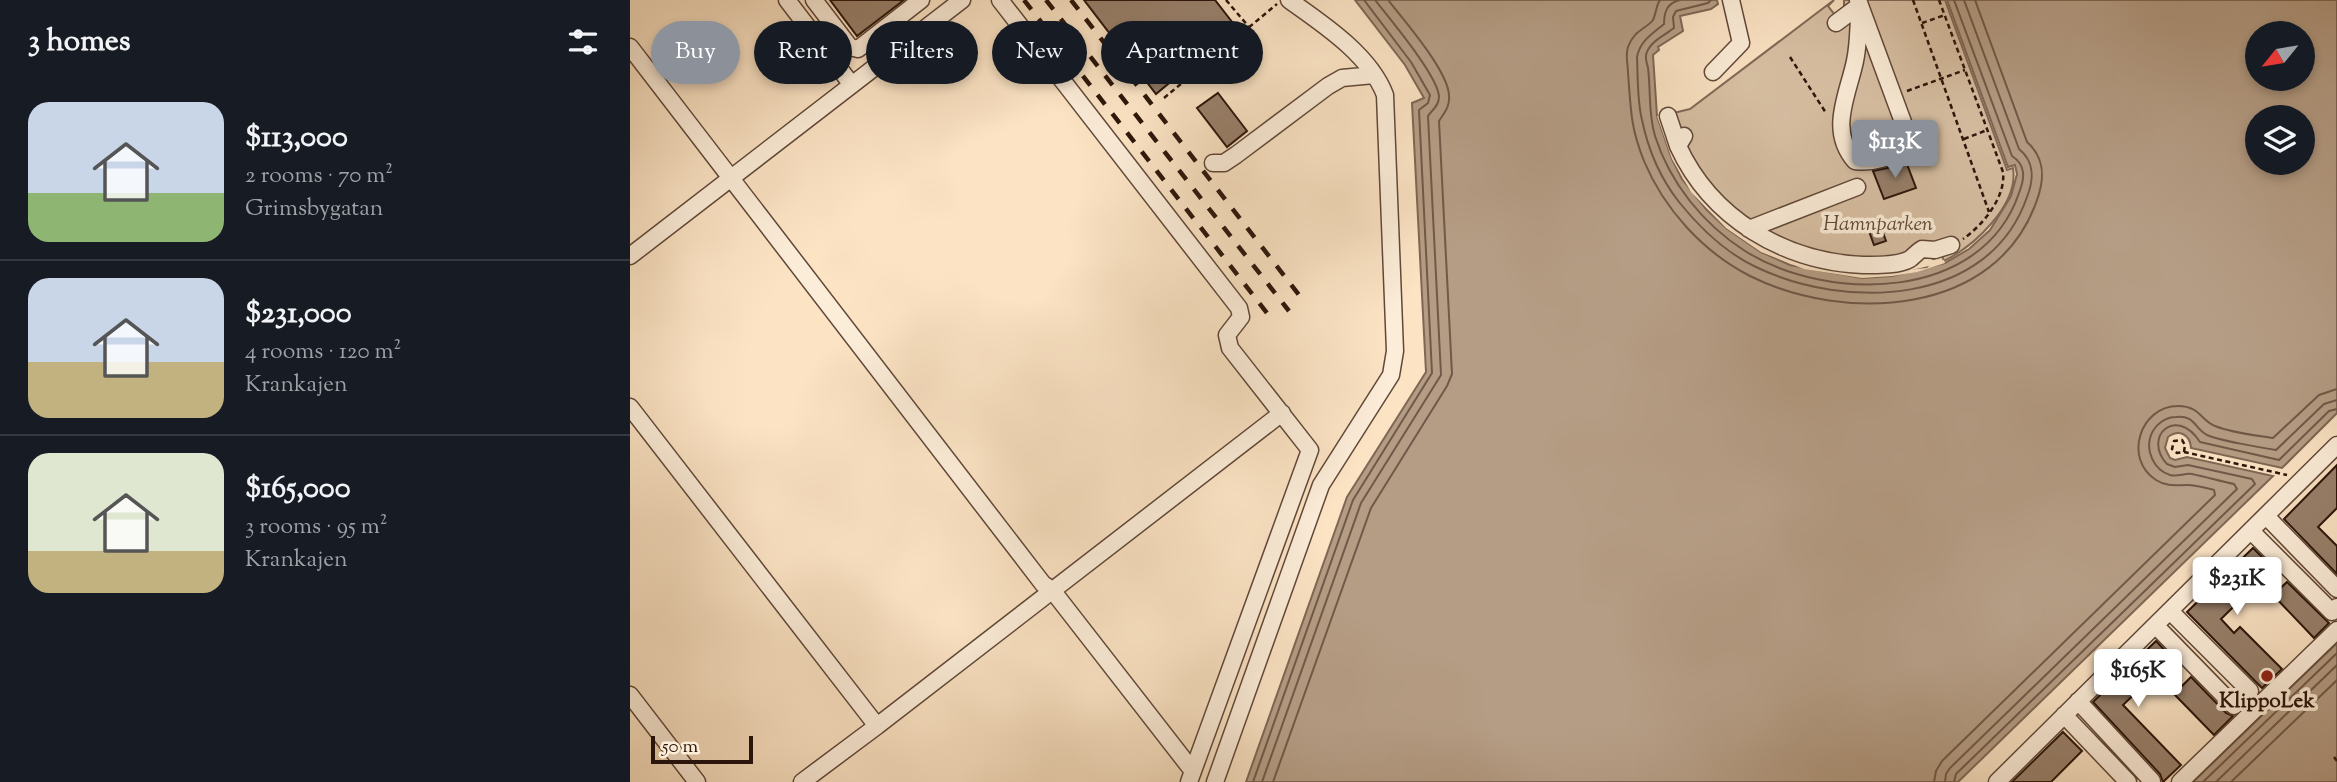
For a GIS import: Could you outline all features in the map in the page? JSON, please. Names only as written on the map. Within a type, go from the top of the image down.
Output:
[{"type":"street","points":[[788,0],[852,85]]},
{"type":"street","points":[[814,0],[850,47],[858,49],[920,0]]},
{"type":"street","points":[[630,256],[962,0]]},
{"type":"street","points":[[1000,0],[1239,308],[1241,317],[1227,335],[1230,348],[1310,450],[1190,776]]},
{"type":"street","points":[[1214,782],[1321,485],[1391,375],[1395,351],[1385,95],[1374,75],[1334,32],[1289,0]]},
{"type":"street","points":[[1713,72],[1741,43],[1731,0]]},
{"type":"street","points":[[1836,23],[1859,2]]},
{"type":"street","points":[[1859,2],[1903,121],[1905,138],[1902,146],[1885,157],[1864,162],[1855,161],[1845,148],[1840,117],[1856,59],[1859,2]]},
{"type":"street","points":[[630,47],[1043,584],[1052,590],[1190,776]]},
{"type":"street","points":[[1213,163],[1224,163],[1342,78],[1374,75]]},
{"type":"street","points":[[1668,116],[1695,177],[1723,209],[1749,229],[1803,255],[1832,262],[1881,265],[1913,258],[1922,249],[1935,250],[1951,245]]},
{"type":"street","points":[[1749,229],[1857,187]]},
{"type":"street","points":[[630,407],[877,726]]},
{"type":"street","points":[[802,782],[1282,413]]},
{"type":"street","points":[[1997,782],[2337,445]]},
{"type":"street","points":[[2266,516],[2337,589]]},
{"type":"street","points":[[2251,531],[2332,612],[2337,607]]},
{"type":"street","points":[[2156,626],[2234,706],[2249,691],[2171,611]]},
{"type":"street","points":[[2180,782],[2337,630]]},
{"type":"street","points":[[630,695],[697,782]]},
{"type":"street","points":[[2078,701],[2151,782]]},
{"type":"street","points":[[2064,715],[2128,782]]},
{"type":"path","points":[[1226,0],[1243,21]]},
{"type":"path","points":[[1257,21],[1282,0]]},
{"type":"path","points":[[1913,0],[1989,212]]},
{"type":"path","points":[[1939,0],[1988,130],[2004,182],[1978,227],[1951,245]]},
{"type":"path","points":[[1922,23],[1945,15]]},
{"type":"path","points":[[1894,96],[1965,70]]},
{"type":"path","points":[[1164,98],[1181,84]]},
{"type":"path","points":[[1964,139],[1988,130]]},
{"type":"path","points":[[2184,452],[2285,474],[2300,482]]},
{"type":"green space","name":"Hamnparken","points":[[1834,0],[1828,6],[1835,15],[1844,10],[1844,0],[1945,0],[2007,170],[2013,168],[2013,182],[2002,210],[1992,223],[1981,235],[1944,261],[1942,256],[1933,259],[1930,254],[1918,259],[1918,263],[1877,271],[1836,270],[1796,260],[1759,243],[1726,219],[1698,190],[1676,155],[1661,116],[1690,109]]},
{"type":"water","points":[[1355,0],[1717,0],[1718,4],[1711,9],[1680,16],[1683,31],[1658,47],[1659,50],[1653,55],[1657,116],[1682,179],[1706,209],[1726,228],[1761,252],[1790,265],[1862,278],[1892,276],[1945,263],[1969,249],[1990,230],[2011,196],[2017,174],[2015,165],[2008,167],[1947,0],[2337,0],[2337,413],[2282,468],[2191,448],[2189,439],[2180,433],[2168,437],[2165,448],[2170,458],[2175,460],[2187,457],[2273,476],[1958,782],[1246,782],[1347,497],[1426,372],[1412,103],[1424,98],[1405,65]]},
{"type":"water","points":[[2337,643],[2337,782],[2193,782]]},
{"type":"pier","points":[[1657,116],[1660,116],[1675,157],[1694,189],[1728,225],[1762,249],[1805,266],[1862,275],[1927,268],[1932,263],[1944,260],[1945,263],[1917,272],[1862,278],[1804,269],[1761,252],[1726,228],[1691,192],[1672,159]]},
{"type":"building","points":[[830,0],[904,0],[877,21],[866,21],[866,29],[857,36],[852,29],[852,21],[846,21]]},
{"type":"building","points":[[1084,0],[1215,0],[1231,21],[1101,21]]},
{"type":"building","points":[[1148,84],[1168,84],[1156,94]]},
{"type":"building","points":[[1218,93],[1247,131],[1227,147],[1197,108]]},
{"type":"building","points":[[1905,159],[1916,188],[1884,199],[1873,171],[1892,167]]},
{"type":"building","points":[[1878,219],[1886,241],[1874,245],[1866,223]]},
{"type":"building","points":[[2337,465],[2337,508],[2318,527],[2337,546],[2337,574],[2284,519]]},
{"type":"building","points":[[2253,548],[2273,568],[2221,619],[2234,633],[2240,627],[2282,669],[2262,688],[2187,612]]},
{"type":"building","points":[[2287,582],[2329,623],[2314,638],[2273,595]]},
{"type":"building","points":[[2156,641],[2172,658],[2123,705],[2181,765],[2163,782],[2160,774],[2093,702]]},
{"type":"building","points":[[2191,677],[2226,713],[2233,716],[2214,735],[2174,694]]},
{"type":"building","points":[[2063,732],[2082,751],[2051,782],[2012,782]]},
{"type":"railway","points":[[1024,0],[1274,322]]},
{"type":"railway","points":[[1046,0],[1289,311]]},
{"type":"railway","points":[[1071,0],[1303,300]]},
{"type":"place","name":"KlippoLek","points":[[2267,676]]}]
